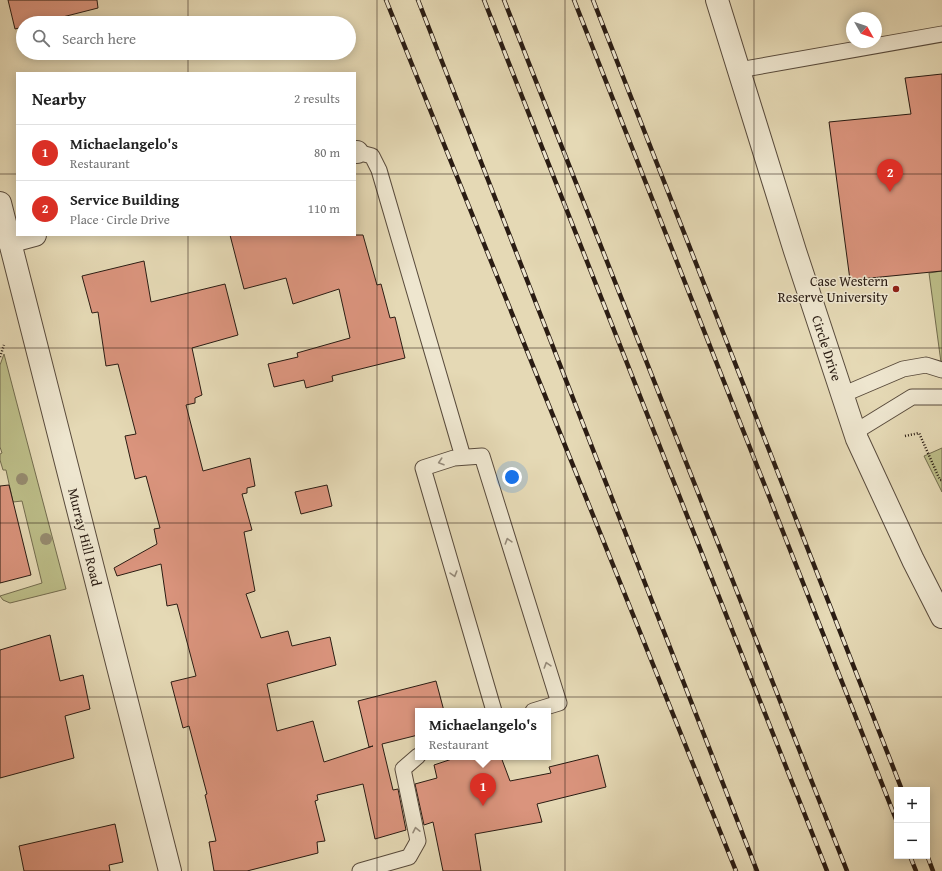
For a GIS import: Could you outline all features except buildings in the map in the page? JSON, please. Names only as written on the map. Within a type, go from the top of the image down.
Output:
[{"type":"street","name":"Circle Drive","points":[[717,0],[794,251],[854,432],[913,560],[942,617]]},
{"type":"street","name":"Murray Hill Road","points":[[0,203],[170,871]]},
{"type":"street","points":[[9,242],[31,236]]},
{"type":"lane","points":[[739,70],[942,34]]},
{"type":"lane","points":[[356,152],[372,156],[379,170],[462,457]]},
{"type":"lane","points":[[842,395],[903,369],[926,365],[942,370]]},
{"type":"lane","points":[[854,432],[912,397],[942,397]]},
{"type":"lane","points":[[493,708],[423,468],[454,458],[482,456],[559,702],[542,708]]},
{"type":"lane","points":[[360,871],[409,857],[418,841],[403,769],[415,759]]},
{"type":"path","points":[[0,357],[4,345]]},
{"type":"path","points":[[905,436],[920,433],[940,480],[942,480]]},
{"type":"green space","points":[[942,271],[942,370],[929,273]]},
{"type":"green space","points":[[4,354],[66,589],[10,603],[3,600],[0,596],[42,583],[22,501],[13,502],[6,470],[3,470],[0,460],[0,454],[2,453],[0,447],[0,365]]},
{"type":"green space","points":[[942,448],[942,492],[924,456]]},
{"type":"railway","points":[[386,0],[736,871]]},
{"type":"railway","points":[[418,0],[757,871]]},
{"type":"railway","points":[[484,0],[827,871]]},
{"type":"railway","points":[[504,0],[847,871]]},
{"type":"railway","points":[[574,0],[894,814]]},
{"type":"railway","points":[[593,0],[901,787]]},
{"type":"railway","points":[[911,859],[916,871]]},
{"type":"railway","points":[[928,859],[933,871]]},
{"type":"place","name":"Service Building","points":[[890,192]]},
{"type":"place","name":"Case Western Reserve University","points":[[896,289]]},
{"type":"place","name":"Michaelangelo's","points":[[483,806]]}]
